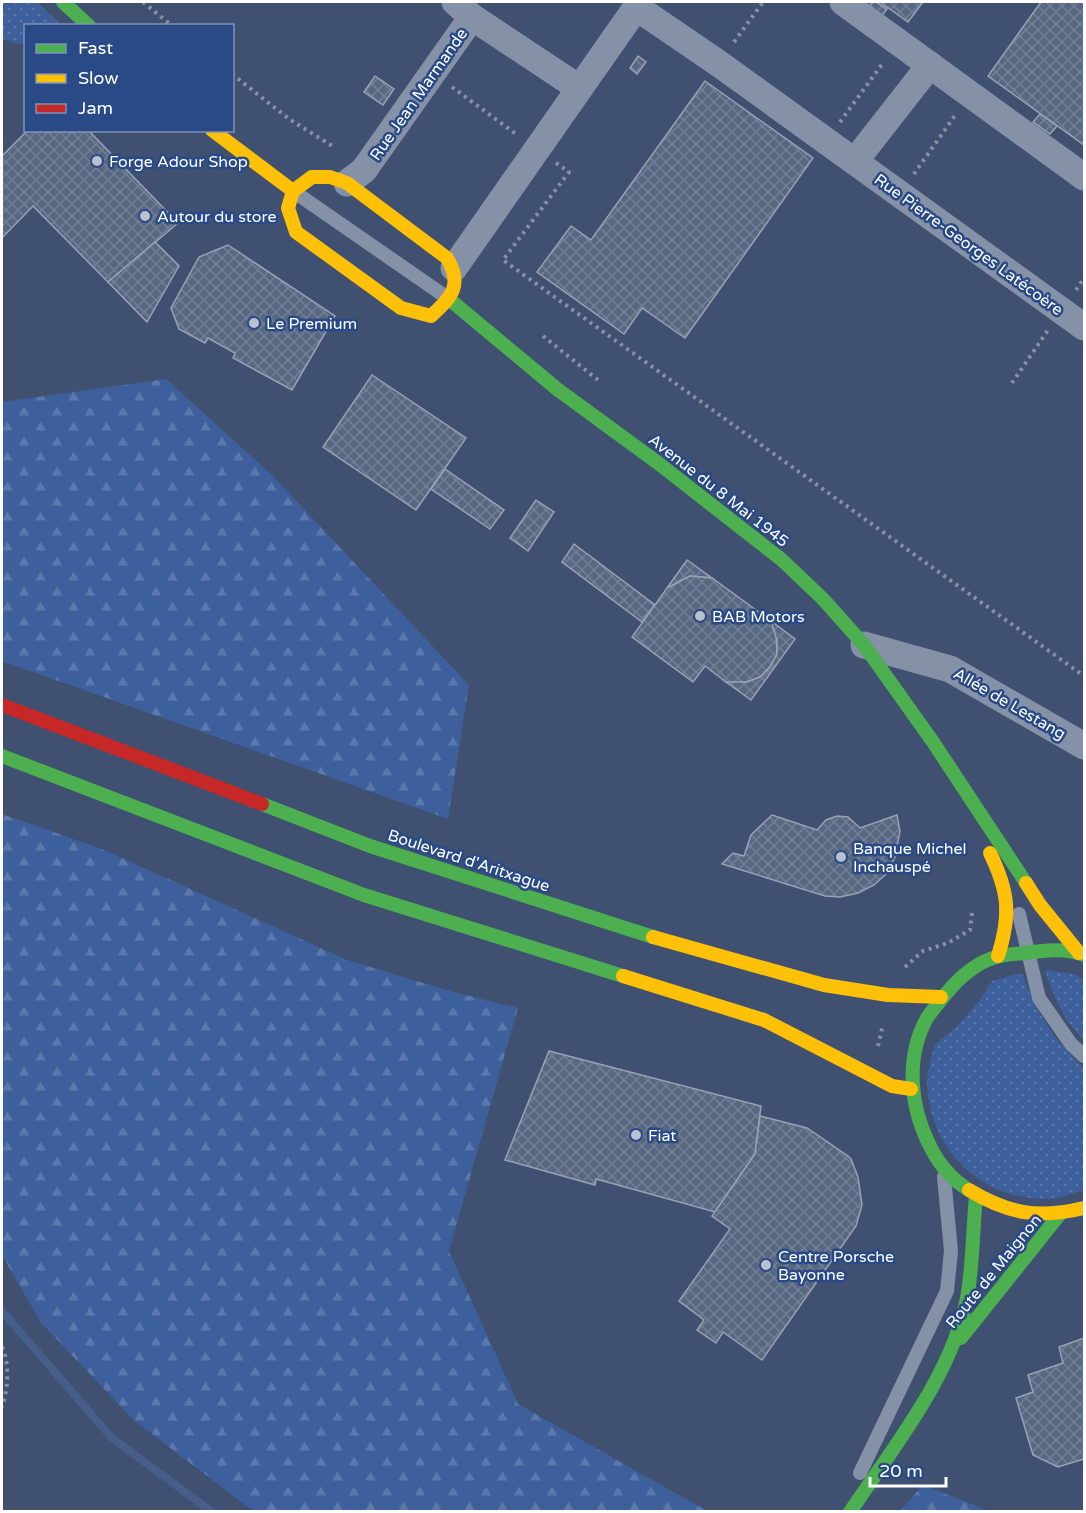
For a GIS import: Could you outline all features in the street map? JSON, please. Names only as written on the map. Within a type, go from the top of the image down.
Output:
[{"type":"main road","points":[[63,2],[87,24]]},
{"type":"main road","points":[[215,132],[293,191]]},
{"type":"main road","points":[[312,177],[330,177],[347,183],[447,258],[454,268],[455,288],[449,299],[431,316],[401,308],[296,232],[288,208],[293,191],[312,177]]},
{"type":"main road","name":"Avenue du 8 Mai 1945","points":[[449,299],[557,389],[658,463],[782,560],[823,599],[864,645],[933,742],[1040,905],[1082,954]]},
{"type":"main road","name":"Boulevard d'Aritxague","points":[[2,705],[370,846],[695,950],[824,985],[888,994],[941,997]]},
{"type":"main road","name":"Avenue du 8 Mai 1945","points":[[933,742],[1001,873],[1009,909],[998,956]]},
{"type":"main road","points":[[2,756],[364,895],[764,1020],[892,1086],[911,1089]]},
{"type":"main road","points":[[1082,954],[1057,948],[998,956],[960,978],[941,997],[924,1025],[914,1056],[911,1089],[927,1145],[944,1169],[976,1196],[1002,1208],[1031,1214],[1060,1214],[1084,1208]]},
{"type":"main road","name":"Route de Maignon","points":[[850,1512],[916,1414],[938,1378],[952,1348],[968,1293],[976,1196]]},
{"type":"main road","name":"Route de Maignon","points":[[952,1348],[1060,1214]]},
{"type":"street","points":[[843,2],[1084,177]]},
{"type":"street","name":"Rue Pierre-Georges Latécoère","points":[[638,4],[1084,327]]},
{"type":"street","points":[[454,268],[638,4]]},
{"type":"street","name":"Rue Jean Marmande","points":[[347,183],[364,170],[433,73],[463,9],[579,88]]},
{"type":"street","points":[[855,161],[930,65]]},
{"type":"street","name":"Allée de Lestang","points":[[864,645],[950,669],[1084,746]]},
{"type":"lane","points":[[293,191],[449,299]]},
{"type":"lane","points":[[1001,873],[1017,908],[1039,998],[1071,1044],[1084,1056]]},
{"type":"lane","points":[[841,1512],[947,1291],[951,1251],[944,1169]]},
{"type":"path","points":[[143,2],[170,24]]},
{"type":"path","points":[[718,63],[763,2]]},
{"type":"path","points":[[838,125],[884,61]]},
{"type":"path","points":[[433,73],[569,172],[503,260],[1084,676]]},
{"type":"path","points":[[912,177],[957,112]]},
{"type":"path","points":[[897,974],[923,951],[948,943],[970,930],[972,914]]},
{"type":"path","points":[[878,1049],[884,1020]]},
{"type":"path","points":[[2,1347],[6,1354],[7,1381],[2,1407]]},
{"type":"green space","points":[[2,2],[37,2],[60,24],[24,24],[24,43],[18,44],[2,39]]},
{"type":"green space","points":[[166,379],[273,476],[469,685],[448,819],[2,661],[2,402]]},
{"type":"green space","points":[[2,814],[102,849],[347,960],[457,993],[518,1008],[449,1251],[518,1404],[707,1511],[253,1511],[135,1421],[41,1323],[2,1255]]},
{"type":"green space","points":[[1045,970],[1074,974],[1084,979],[1084,1040],[1060,1008]]},
{"type":"green space","points":[[1022,973],[1047,1025],[1084,1068],[1084,1190],[1062,1197],[1048,1199],[1024,1197],[1001,1191],[980,1180],[962,1165],[948,1148],[936,1127],[929,1104],[927,1080],[935,1044],[967,1016],[992,981]]},
{"type":"green space","points":[[923,1485],[989,1511],[900,1511]]},
{"type":"building","points":[[873,2],[887,9],[881,17],[868,8]]},
{"type":"building","points":[[880,2],[923,2],[908,22]]},
{"type":"building","points":[[1041,2],[1084,2],[1084,145],[988,76]]},
{"type":"building","points":[[638,56],[646,62],[637,74],[630,68]]},
{"type":"building","points":[[375,76],[394,89],[383,105],[364,92]]},
{"type":"building","points":[[705,81],[813,158],[685,338],[642,308],[624,334],[537,272],[571,226],[591,240]]},
{"type":"building","points":[[1040,114],[1057,126],[1050,134],[1033,122]]},
{"type":"building","points":[[26,132],[90,132],[178,223],[108,282],[33,206],[2,238],[2,156]]},
{"type":"building","points":[[155,242],[179,266],[147,322],[108,282]]},
{"type":"building","name":"Le Premium","points":[[228,245],[335,316],[292,390],[233,358],[235,353],[208,338],[205,343],[179,329],[171,308],[199,257]]},
{"type":"building","points":[[372,375],[466,438],[416,510],[323,447]]},
{"type":"building","points":[[445,469],[504,510],[490,529],[431,489]]},
{"type":"building","points":[[536,500],[554,512],[528,551],[510,538]]},
{"type":"building","points":[[574,544],[655,605],[642,622],[562,562]]},
{"type":"building","points":[[687,560],[712,578],[690,576],[667,588]]},
{"type":"building","points":[[690,576],[712,578],[771,621],[776,633],[777,654],[770,667],[760,677],[747,682],[726,682],[705,666],[693,682],[632,637],[667,588]]},
{"type":"building","points":[[771,621],[795,639],[751,700],[726,682],[747,682],[760,677],[770,667],[777,654],[777,640]]},
{"type":"building","points":[[772,815],[817,830],[826,820],[837,816],[848,817],[860,828],[897,815],[900,831],[895,857],[887,873],[874,885],[858,893],[840,897],[825,896],[722,864],[733,853],[744,856],[751,835]]},
{"type":"building","name":"Fiat","points":[[549,1051],[761,1106],[755,1154],[715,1212],[596,1179],[595,1185],[505,1160]]},
{"type":"building","name":"Centre Porsche Bayonne","points":[[760,1116],[807,1128],[848,1156],[858,1177],[862,1205],[856,1226],[762,1360],[723,1332],[716,1343],[697,1330],[704,1320],[679,1301],[730,1229],[712,1216],[755,1154]]},
{"type":"building","points":[[1084,1338],[1084,1459],[1058,1467],[1033,1455],[1016,1398],[1033,1392],[1028,1375],[1063,1363],[1059,1347]]},
{"type":"waterway","points":[[2,1311],[111,1437],[212,1512]]},
{"type":"traffic: fast","points":[[63,2],[87,24]]},
{"type":"traffic: fast","points":[[449,299],[557,389],[658,463],[782,560],[823,599],[864,645],[933,742],[1026,883]]},
{"type":"traffic: fast","points":[[2,756],[364,895],[623,976]]},
{"type":"traffic: fast","points":[[262,804],[370,846],[653,937]]},
{"type":"traffic: fast","points":[[969,1190],[951,1176],[937,1159],[923,1131],[914,1099],[915,1049],[927,1018],[961,978],[990,959],[1010,954],[1048,950],[1063,950],[1084,955]]},
{"type":"traffic: fast","points":[[850,1512],[921,1407],[950,1351],[961,1322],[968,1292],[976,1196]]},
{"type":"traffic: fast","points":[[961,1338],[1060,1214]]},
{"type":"traffic: slow","points":[[215,132],[293,191]]},
{"type":"traffic: slow","points":[[312,177],[330,177],[347,183],[447,258],[452,267],[455,283],[445,303],[431,316],[401,308],[296,232],[288,208],[293,191],[312,177]]},
{"type":"traffic: slow","points":[[990,853],[1001,880],[1006,904],[1005,928],[998,956]]},
{"type":"traffic: slow","points":[[1026,883],[1040,905],[1079,953]]},
{"type":"traffic: slow","points":[[653,937],[824,985],[888,995],[941,997]]},
{"type":"traffic: slow","points":[[623,976],[764,1020],[892,1086],[911,1089]]},
{"type":"traffic: slow","points":[[969,1190],[997,1204],[1024,1212],[1052,1213],[1084,1208]]},
{"type":"traffic: jam","points":[[2,705],[262,804]]},
{"type":"place","name":"Forge Adour Shop","points":[[97,161]]},
{"type":"place","name":"Autour du store","points":[[145,216]]},
{"type":"place","name":"Le Premium","points":[[254,323]]},
{"type":"place","name":"BAB Motors","points":[[700,616]]},
{"type":"place","name":"Banque Michel Inchauspé","points":[[841,857]]},
{"type":"place","name":"Fiat","points":[[636,1135]]},
{"type":"place","name":"Centre Porsche Bayonne","points":[[766,1265]]}]
